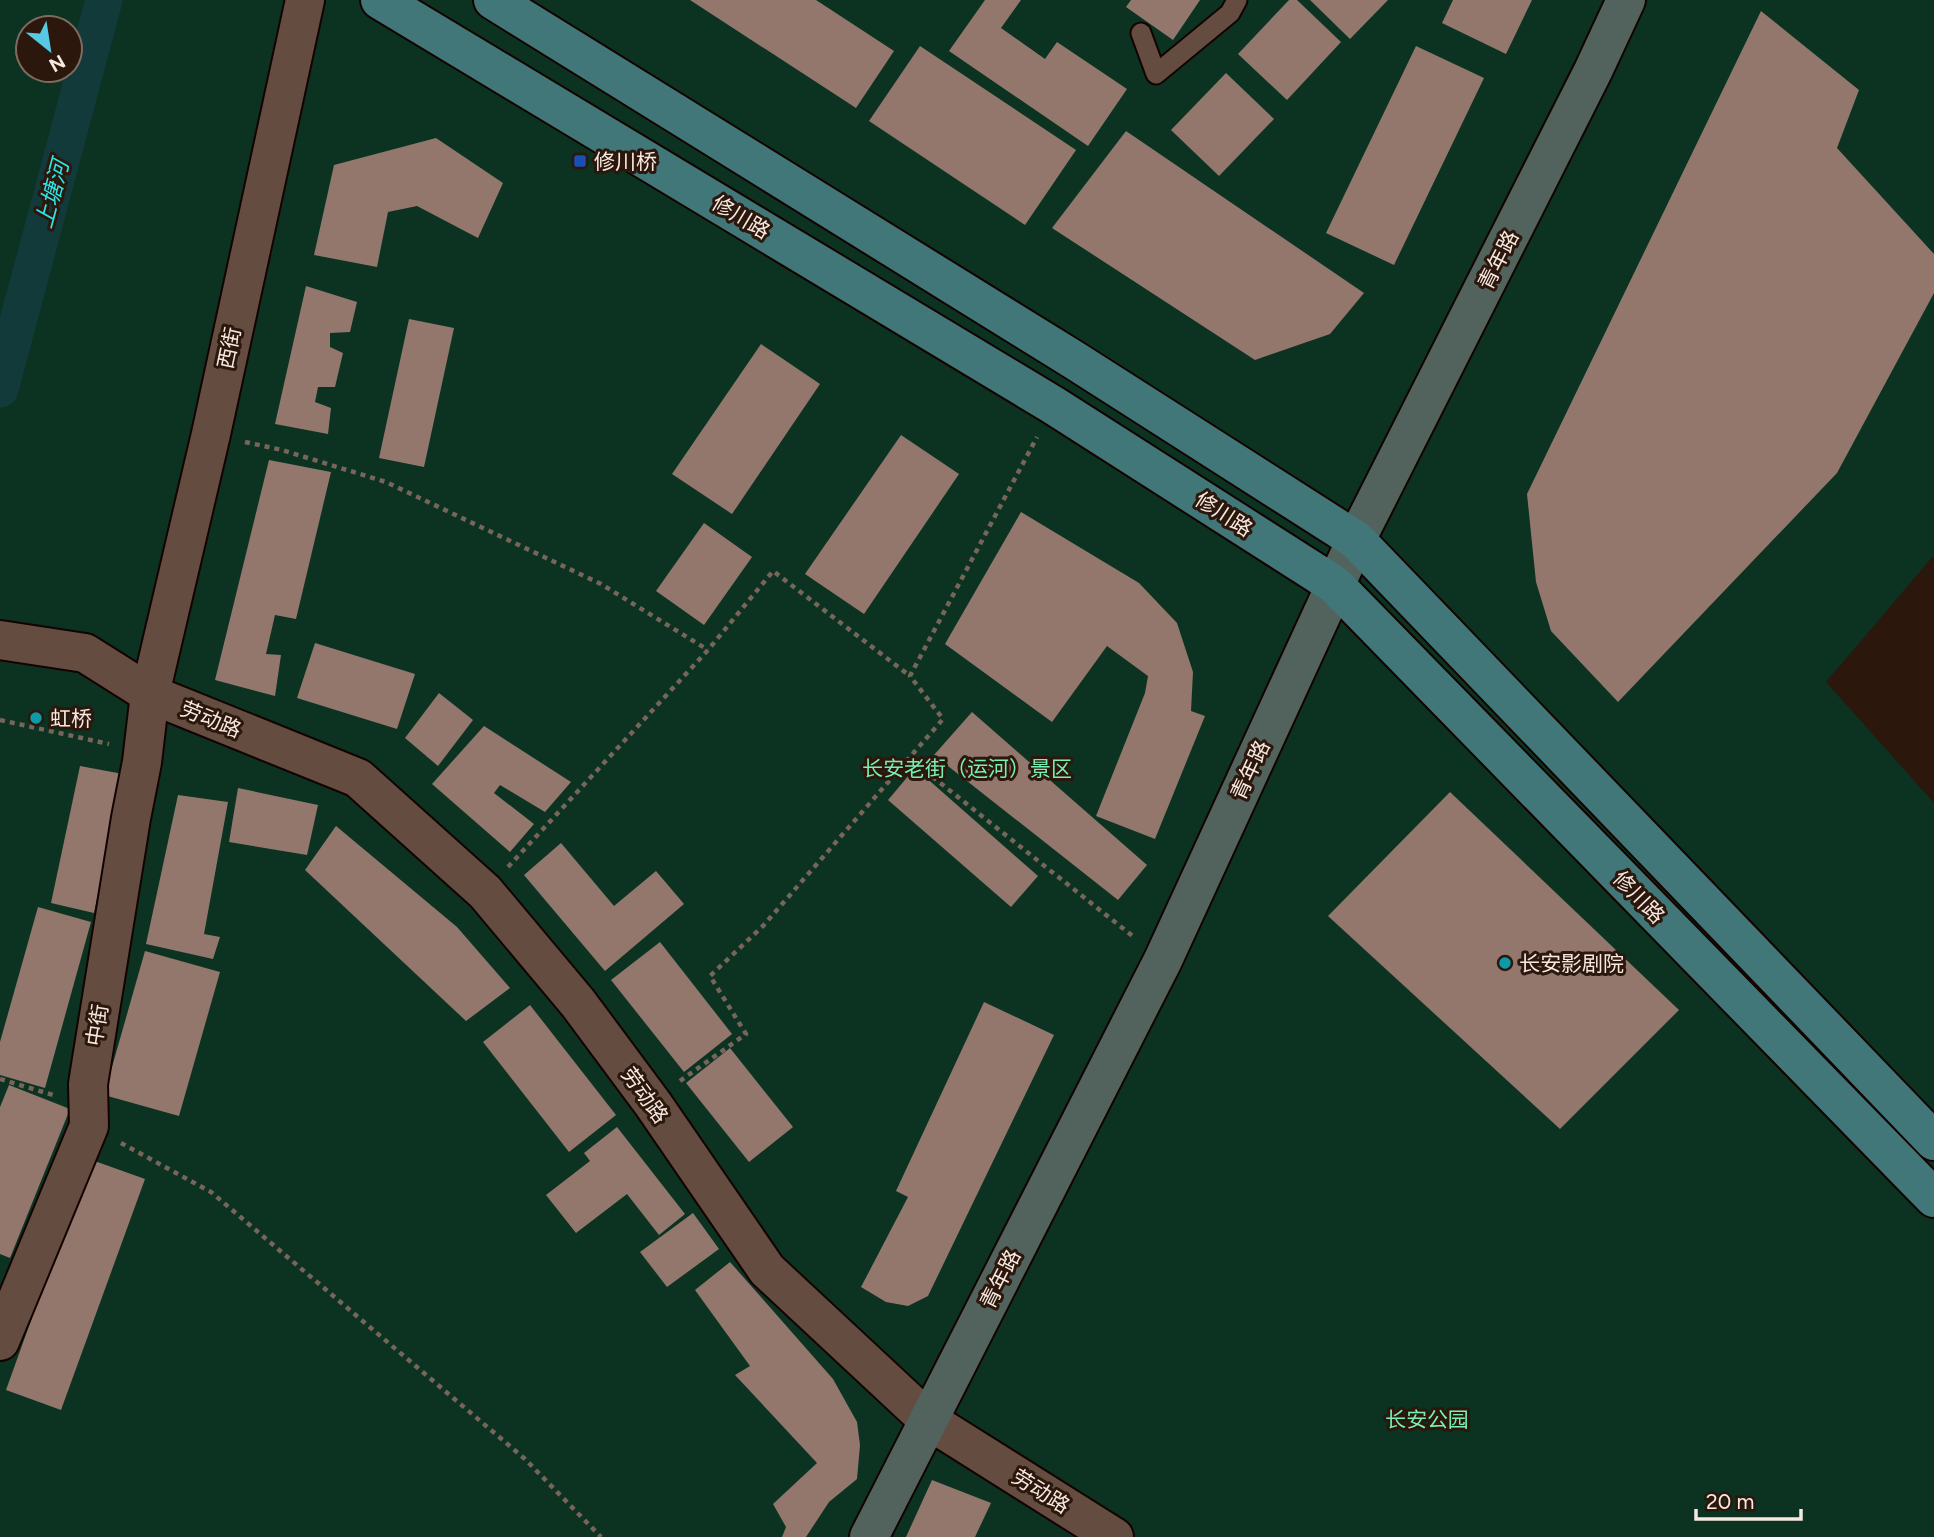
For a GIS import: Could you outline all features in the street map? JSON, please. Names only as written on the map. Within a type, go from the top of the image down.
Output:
[{"type":"main road","name":"修川路","points":[[380,0],[1053,405],[1335,585],[1934,1198]]},
{"type":"main road","name":"修川路","points":[[493,0],[1062,353],[1356,540],[1926,1125]]},
{"type":"street","name":"西街","points":[[150,694],[211,435],[305,0]]},
{"type":"street","name":"青年路","points":[[869,1537],[1163,960],[1356,540],[1594,71],[1626,0]]},
{"type":"street","name":"劳动路","points":[[0,640],[85,653],[150,694],[358,778],[485,892],[578,1003],[653,1104],[767,1270],[928,1420],[1114,1537]]},
{"type":"street","name":"中街","points":[[0,1341],[89,1116],[88,1084],[142,762],[150,694]]},
{"type":"lane","points":[[1141,33],[1156,74],[1230,13],[1237,0]]},
{"type":"path","points":[[910,676],[1053,405]]},
{"type":"path","points":[[211,435],[282,450],[386,482],[601,584],[708,650]]},
{"type":"path","points":[[485,892],[708,650],[773,571],[910,676],[943,719],[764,926],[710,976],[746,1034],[684,1078],[653,1104]]},
{"type":"path","points":[[0,720],[83,739]]},
{"type":"path","points":[[909,758],[1163,960]]},
{"type":"path","points":[[0,1079],[89,1116],[211,1192],[525,1459],[601,1537]]},
{"type":"green space","name":"长安老街（运河）景区","points":[[0,0],[1934,0],[1934,555],[1826,682],[1934,803],[1934,1537],[0,1537]]},
{"type":"building","points":[[690,0],[816,0],[894,51],[856,108]]},
{"type":"building","points":[[985,0],[1021,0],[1001,28],[1045,59],[1057,42],[1127,89],[1088,146],[949,51]]},
{"type":"building","points":[[1131,0],[1200,0],[1173,40],[1126,7]]},
{"type":"building","points":[[1289,0],[1297,0],[1341,42],[1287,100],[1238,54]]},
{"type":"building","points":[[1310,0],[1388,0],[1350,39]]},
{"type":"building","points":[[1453,0],[1532,0],[1506,54],[1442,23]]},
{"type":"building","points":[[1761,11],[1859,90],[1837,148],[1934,254],[1934,293],[1837,473],[1618,702],[1551,631],[1536,582],[1527,494]]},
{"type":"building","points":[[920,46],[1076,150],[1025,225],[869,121]]},
{"type":"building","points":[[1416,46],[1484,78],[1394,265],[1326,233]]},
{"type":"building","points":[[1226,73],[1274,119],[1219,176],[1171,130]]},
{"type":"building","points":[[1126,131],[1364,293],[1330,334],[1255,360],[1052,228]]},
{"type":"building","points":[[436,138],[503,183],[478,238],[417,206],[388,212],[377,267],[314,255],[334,165]]},
{"type":"building","points":[[306,286],[357,302],[350,332],[330,333],[330,347],[343,353],[335,387],[318,387],[315,402],[331,408],[328,434],[275,424]]},
{"type":"building","points":[[409,319],[454,328],[424,467],[379,458]]},
{"type":"building","points":[[761,344],[820,384],[732,514],[672,474]]},
{"type":"building","points":[[901,435],[959,474],[864,614],[805,574]]},
{"type":"building","points":[[269,460],[331,472],[296,619],[275,615],[266,654],[281,655],[275,696],[215,680]]},
{"type":"building","points":[[1021,512],[1139,583],[1177,623],[1193,672],[1191,711],[1205,716],[1155,839],[1096,816],[1145,693],[1148,676],[1107,646],[1052,722],[945,644]]},
{"type":"building","points":[[704,523],[752,557],[704,625],[656,591]]},
{"type":"building","points":[[315,643],[415,674],[397,729],[297,698]]},
{"type":"building","points":[[439,693],[473,720],[438,766],[405,738]]},
{"type":"building","points":[[972,712],[1147,865],[1118,900],[934,755]]},
{"type":"building","points":[[484,726],[571,782],[545,812],[500,785],[494,793],[534,824],[510,852],[432,784]]},
{"type":"building","points":[[80,766],[123,774],[94,913],[51,903]]},
{"type":"building","points":[[915,768],[1038,876],[1011,907],[888,800]]},
{"type":"building","points":[[238,788],[318,805],[307,855],[229,842]]},
{"type":"building","name":"长安影剧院","points":[[1450,792],[1679,1010],[1560,1129],[1328,916]]},
{"type":"building","points":[[178,795],[228,802],[204,934],[220,937],[213,959],[146,944]]},
{"type":"building","points":[[336,826],[457,927],[510,988],[466,1021],[305,870]]},
{"type":"building","points":[[561,843],[614,906],[656,871],[684,904],[605,971],[524,875]]},
{"type":"building","points":[[38,907],[91,922],[45,1088],[0,1075],[0,1042]]},
{"type":"building","points":[[660,942],[732,1034],[684,1072],[611,980]]},
{"type":"building","points":[[145,951],[220,972],[179,1116],[104,1095]]},
{"type":"building","points":[[984,1002],[1054,1035],[928,1296],[908,1306],[886,1302],[861,1287],[908,1197],[896,1191]]},
{"type":"building","points":[[530,1005],[616,1115],[569,1152],[483,1042]]},
{"type":"building","points":[[730,1048],[793,1127],[749,1162],[686,1083]]},
{"type":"building","points":[[9,1085],[70,1109],[10,1258],[0,1254],[0,1107]]},
{"type":"building","points":[[617,1127],[685,1214],[659,1235],[627,1194],[576,1233],[546,1195],[590,1161],[584,1153]]},
{"type":"building","points":[[89,1159],[145,1179],[61,1410],[6,1390]]},
{"type":"building","points":[[693,1213],[719,1249],[667,1287],[640,1252]]},
{"type":"building","points":[[730,1262],[833,1379],[857,1422],[860,1445],[857,1479],[829,1502],[806,1537],[782,1537],[786,1527],[773,1504],[817,1463],[735,1375],[750,1366],[695,1290]]},
{"type":"building","points":[[932,1480],[991,1503],[975,1537],[906,1537]]},
{"type":"waterway","name":"上塘河","points":[[0,389],[104,0]]},
{"type":"place","name":"修川桥","points":[[580,161]]},
{"type":"place","name":"虹桥","points":[[36,718]]},
{"type":"place","name":"长安影剧院","points":[[1505,963]]},
{"type":"park label","name":"长安公园","points":[[1427,1419]]}]
